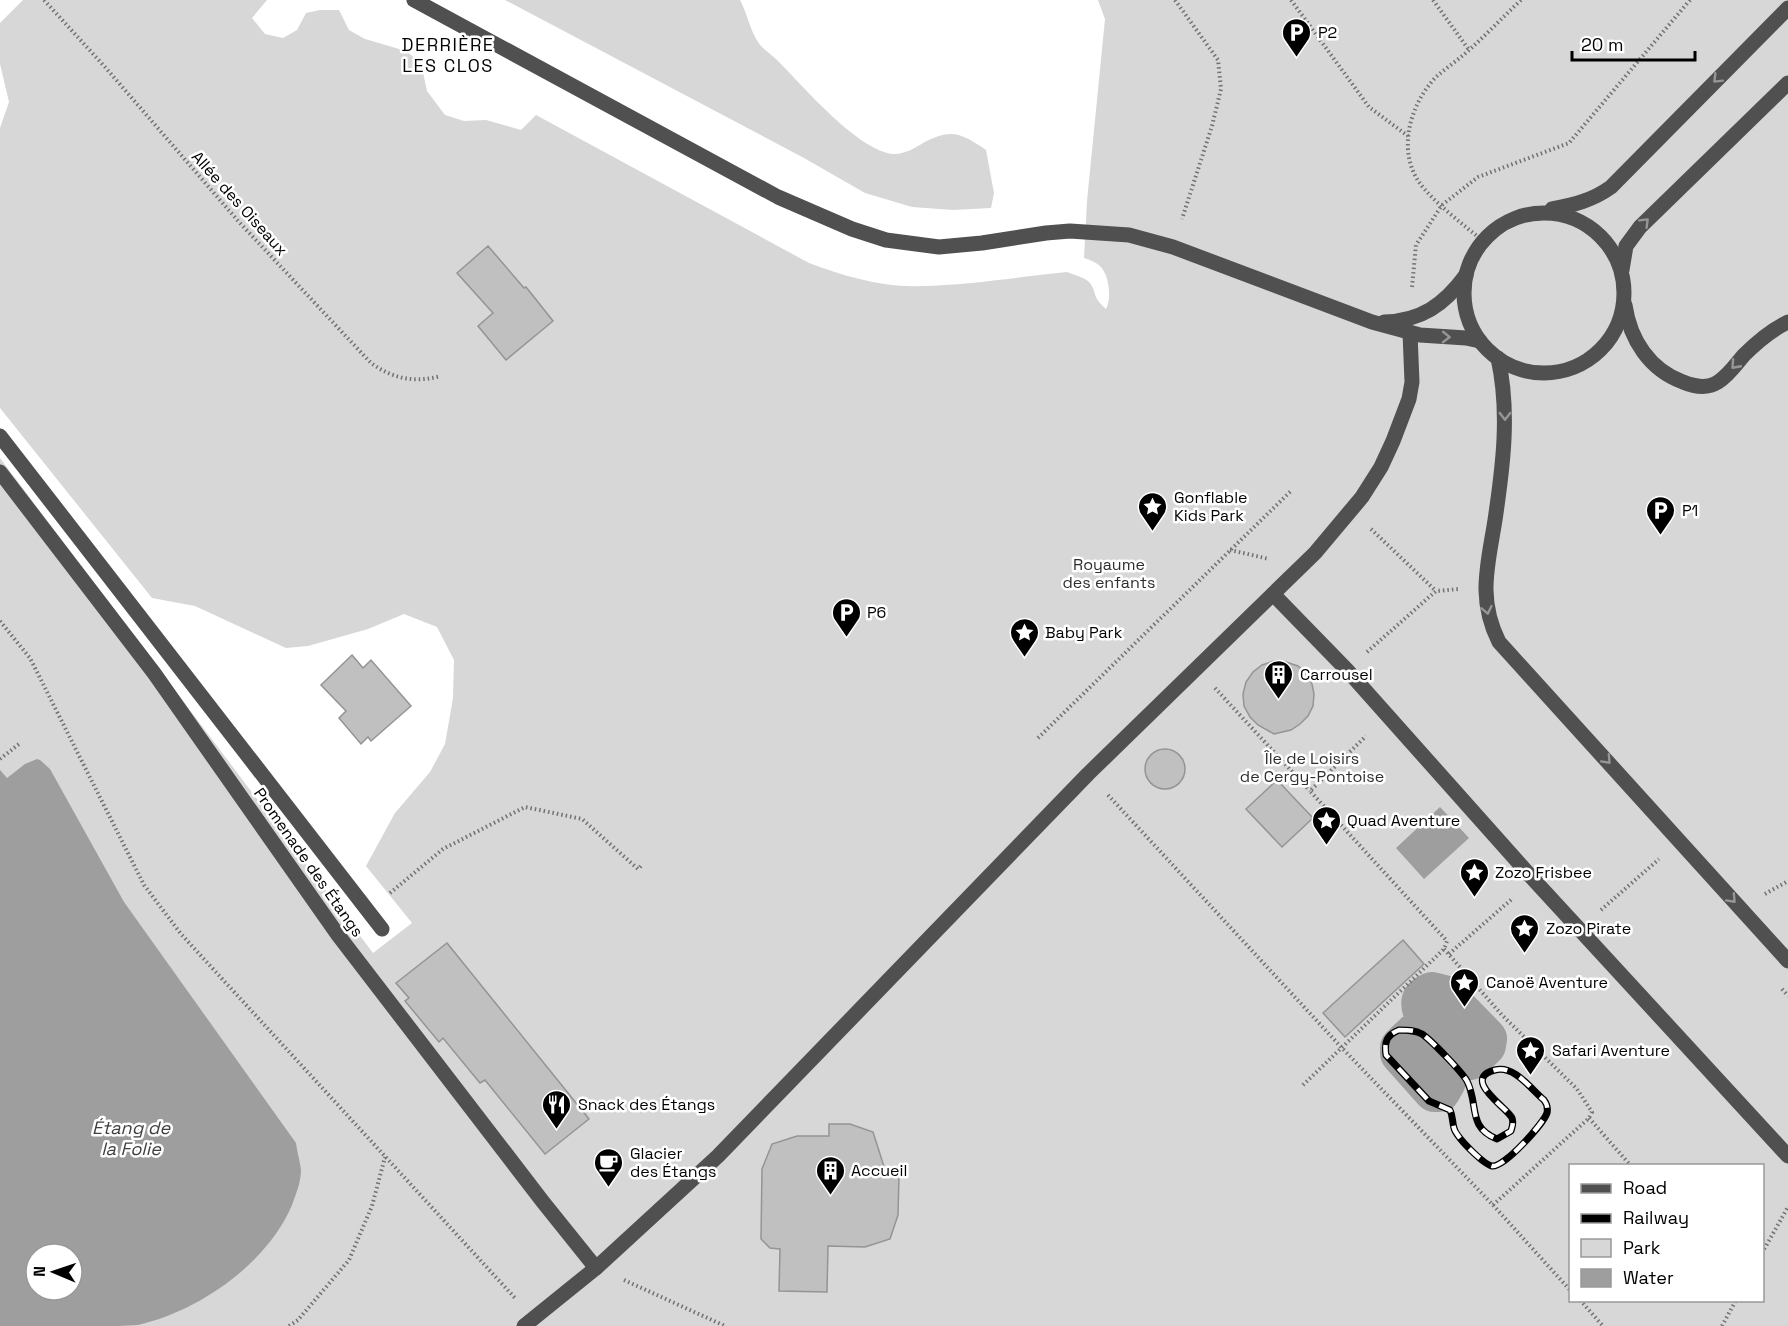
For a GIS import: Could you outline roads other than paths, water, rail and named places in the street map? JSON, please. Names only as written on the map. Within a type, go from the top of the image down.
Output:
[{"type":"street","points":[[414,0],[778,197],[852,229],[886,240],[929,246],[958,246],[1070,231],[1129,235],[1173,247],[1372,322],[1410,326],[1436,337],[1480,341]]},
{"type":"street","points":[[1624,296],[1619,322],[1608,342],[1592,358],[1561,371],[1539,373],[1517,369],[1498,358],[1480,341],[1466,312],[1464,290],[1472,258],[1483,241],[1501,225],[1522,215],[1580,204],[1593,199],[1611,187],[1788,8]]},
{"type":"street","points":[[1788,83],[1630,238],[1623,256],[1622,273],[1631,329],[1637,343],[1650,361],[1662,372],[1677,380],[1702,387],[1711,386],[1720,381],[1759,341],[1788,322]]},
{"type":"street","points":[[1533,213],[1566,215],[1586,224],[1604,238],[1611,247],[1622,273]]},
{"type":"street","points":[[529,1322],[596,1268],[718,1156],[1088,774],[1315,553],[1351,510],[1381,467],[1409,399],[1412,381],[1410,326],[1446,299],[1466,275]]},
{"type":"street","points":[[1498,358],[1505,394],[1505,419],[1495,519],[1485,578],[1486,608],[1499,642],[1788,961]]},
{"type":"street","name":"Promenade des Étangs","points":[[0,436],[382,929]]},
{"type":"street","name":"Promenade des Étangs","points":[[0,472],[154,673],[338,935],[596,1268]]},
{"type":"street","points":[[1273,594],[1347,669],[1534,880],[1788,1156]]},
{"type":"water","name":"Étang de la Folie","points":[[37,759],[50,769],[124,902],[296,1143],[301,1170],[298,1188],[281,1227],[266,1247],[228,1282],[207,1296],[184,1309],[138,1325],[0,1326],[0,770],[7,778],[25,764]]},
{"type":"water","points":[[1440,807],[1469,838],[1424,879],[1396,848]]},
{"type":"waterway","points":[[1432,994],[1444,997],[1485,1039],[1484,1045],[1470,1058],[1466,1058],[1443,1041],[1427,1057],[1427,1063],[1444,1081],[1439,1090],[1435,1090],[1402,1053],[1402,1048],[1425,1023],[1423,1004],[1424,1000],[1432,994]]},
{"type":"railway","points":[[1399,1030],[1422,1034],[1459,1071],[1471,1090],[1477,1122],[1488,1134],[1497,1139],[1511,1131],[1513,1123],[1509,1113],[1484,1087],[1482,1080],[1486,1074],[1495,1070],[1502,1069],[1515,1074],[1544,1100],[1547,1105],[1544,1119],[1514,1153],[1498,1165],[1488,1164],[1456,1132],[1450,1110],[1429,1101],[1386,1055],[1387,1039],[1399,1030]]},
{"type":"place","name":"P2","points":[[1297,58]]},
{"type":"place","name":"Gonflable Kids Park","points":[[1153,532]]},
{"type":"place","name":"P1","points":[[1661,536]]},
{"type":"place","name":"P6","points":[[846,638]]},
{"type":"place","name":"Baby Park","points":[[1024,658]]},
{"type":"place","name":"Carrousel","points":[[1279,700]]},
{"type":"place","name":"Quad Aventure","points":[[1326,846]]},
{"type":"place","name":"Zozo Frisbee","points":[[1474,898]]},
{"type":"place","name":"Zozo Pirate","points":[[1525,954]]},
{"type":"place","name":"Canoë Aventure","points":[[1465,1008]]},
{"type":"place","name":"Safari Aventure","points":[[1531,1076]]},
{"type":"place","name":"Snack des Étangs","points":[[557,1130]]},
{"type":"place","name":"Glacier des Étangs","points":[[609,1188]]},
{"type":"place","name":"Accueil","points":[[830,1196]]},
{"type":"district","name":"DERRIÈRE LES CLOS","points":[[448,55]]},
{"type":"park label","name":"Royaume des enfants","points":[[1109,573]]},
{"type":"park label","name":"Île de Loisirs de Cergy-Pontoise","points":[[1312,767]]}]
